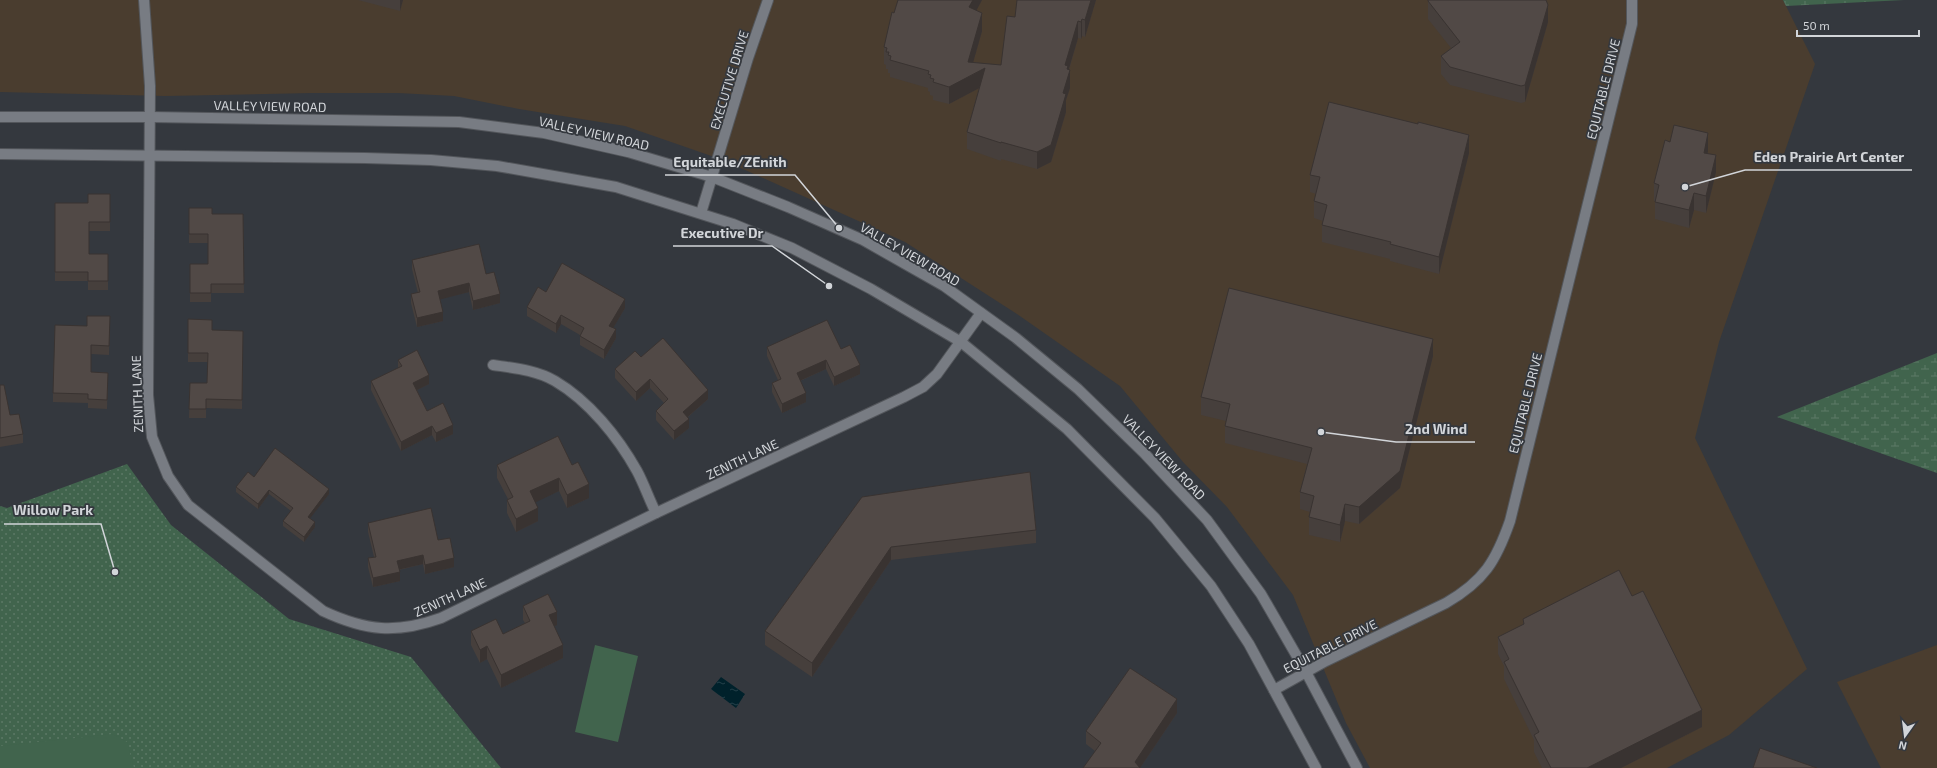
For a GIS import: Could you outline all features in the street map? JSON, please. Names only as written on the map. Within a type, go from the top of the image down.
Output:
[{"type":"main road","name":"ZENITH LANE","points":[[144,0],[150,86],[151,156],[148,395],[152,437],[158,455],[168,476],[188,504],[323,611],[346,622],[371,627],[395,629],[419,626],[441,618],[656,513],[910,394],[923,387],[936,374],[981,313]]},
{"type":"main road","name":"EXECUTIVE DRIVE","points":[[701,213],[748,58],[768,0]]},
{"type":"main road","name":"EQUITABLE DRIVE","points":[[1274,690],[1306,672],[1463,594],[1491,566],[1501,546],[1510,521],[1632,24],[1632,0]]},
{"type":"main road","name":"VALLEY VIEW ROAD","points":[[0,117],[150,117],[459,122],[544,133],[628,152],[712,177],[788,207],[863,240],[944,286],[1016,338],[1078,388],[1145,454],[1207,520],[1261,594],[1306,672],[1357,768]]},
{"type":"main road","points":[[0,154],[365,158],[431,160],[496,166],[616,187],[733,224],[792,248],[871,289],[961,342],[1000,372],[1067,429],[1155,518],[1211,586],[1249,644],[1316,768]]},
{"type":"main road","points":[[493,365],[528,370],[554,380],[584,403],[609,430],[633,466],[656,513]]},
{"type":"shaded area","points":[[0,0],[1783,0],[1815,64],[1719,342],[1695,438],[1807,669],[1729,735],[1667,768],[1370,768],[1346,723],[1293,595],[1227,507],[1183,462],[1120,386],[1017,314],[905,242],[723,160],[625,126],[519,109],[454,96],[398,93],[312,93],[165,96],[0,92]]},
{"type":"shaded area","points":[[1937,645],[1937,768],[1881,768],[1837,682]]},
{"type":"green space","points":[[1783,0],[1904,0],[1786,6]]},
{"type":"green space","points":[[1937,353],[1937,473],[1777,417]]},
{"type":"green space","points":[[127,464],[171,525],[289,619],[411,657],[501,768],[0,768],[0,506],[7,508]]},
{"type":"green space","points":[[595,645],[638,656],[618,742],[575,732]]},
{"type":"green space","points":[[113,734],[127,742],[134,768],[0,768],[0,746]]},
{"type":"water","points":[[721,677],[745,694],[736,708],[711,689]]},
{"type":"building","points":[[898,0],[973,0],[969,7],[982,13],[968,62],[1001,65],[1007,16],[1015,17],[1017,0],[1091,0],[1085,20],[1082,19],[1081,22],[1078,21],[1065,65],[1068,66],[1067,69],[1070,70],[1063,93],[1066,94],[1051,145],[1037,152],[1001,143],[967,132],[985,68],[949,87],[933,82],[934,79],[930,78],[931,75],[928,74],[929,71],[890,60],[891,56],[888,55],[889,52],[886,52],[887,48],[884,47],[892,12],[894,13]]},
{"type":"building","points":[[1428,0],[1546,0],[1548,5],[1525,85],[1521,86],[1450,67],[1441,56],[1460,42]]},
{"type":"building","points":[[1329,102],[1469,135],[1439,257],[1390,244],[1391,242],[1322,225],[1327,205],[1314,201],[1320,177],[1310,175]]},
{"type":"building","points":[[1674,125],[1708,133],[1704,153],[1716,155],[1706,196],[1694,193],[1689,210],[1655,202],[1659,185],[1654,183],[1665,140],[1670,142]]},
{"type":"building","points":[[88,194],[110,194],[110,222],[89,222],[89,254],[108,254],[108,281],[88,281],[88,272],[55,272],[55,203],[88,203]]},
{"type":"building","points":[[189,208],[212,208],[212,214],[243,214],[244,284],[211,284],[211,293],[190,293],[190,264],[208,264],[208,234],[189,234]]},
{"type":"building","points":[[479,244],[486,274],[494,272],[500,294],[473,301],[469,283],[438,291],[443,312],[417,318],[411,294],[420,292],[412,260]]},
{"type":"building","points":[[562,263],[625,299],[609,326],[616,329],[604,350],[580,336],[584,328],[561,315],[556,324],[527,307],[538,287],[546,292]]},
{"type":"building","points":[[1229,288],[1433,339],[1400,471],[1359,507],[1345,504],[1340,525],[1309,517],[1314,496],[1300,492],[1312,448],[1225,426],[1230,404],[1201,397]]},
{"type":"building","points":[[87,316],[110,316],[109,346],[91,345],[91,372],[108,373],[107,400],[88,399],[88,394],[53,393],[55,325],[87,326]]},
{"type":"building","points":[[188,319],[212,320],[212,330],[243,331],[242,400],[206,399],[206,409],[189,409],[190,383],[207,383],[208,353],[188,353]]},
{"type":"building","points":[[827,320],[841,349],[850,345],[860,365],[834,377],[826,360],[797,373],[806,393],[782,404],[772,383],[781,379],[767,347]]},
{"type":"building","points":[[663,338],[708,390],[683,412],[689,419],[674,431],[656,411],[668,399],[650,379],[636,392],[615,369],[635,351],[641,357]]},
{"type":"building","points":[[417,350],[429,375],[413,383],[427,411],[443,403],[453,425],[436,433],[432,426],[401,442],[371,381],[402,366],[398,360]]},
{"type":"building","points":[[0,385],[4,385],[10,415],[19,414],[23,434],[0,438]]},
{"type":"building","points":[[558,436],[572,465],[578,462],[589,484],[567,495],[559,478],[530,491],[538,508],[516,519],[507,500],[513,497],[497,465]]},
{"type":"building","points":[[275,448],[329,489],[308,517],[315,522],[304,537],[283,521],[293,508],[269,490],[258,504],[236,487],[248,472],[254,477]]},
{"type":"building","points":[[1030,472],[1036,530],[891,547],[812,663],[765,631],[862,497]]},
{"type":"building","points":[[431,508],[438,540],[450,538],[454,558],[425,565],[423,555],[397,561],[400,572],[373,578],[368,558],[376,557],[368,523]]},
{"type":"building","points":[[1619,570],[1632,596],[1643,591],[1702,710],[1587,768],[1551,768],[1534,735],[1539,732],[1504,662],[1509,659],[1498,637],[1524,624],[1523,619]]},
{"type":"building","points":[[548,594],[557,612],[549,615],[563,645],[501,675],[487,646],[480,650],[471,631],[496,619],[503,634],[530,621],[523,606]]},
{"type":"building","points":[[1130,668],[1177,699],[1135,762],[1140,768],[1083,768],[1101,743],[1086,731]]},
{"type":"building","points":[[1760,748],[1817,768],[1753,768]]},
{"type":"place","name":"Eden Prairie Art Center","points":[[1685,187]]},
{"type":"place","name":"Equitable/ZEnith","points":[[839,228]]},
{"type":"place","name":"Executive Dr","points":[[829,286]]},
{"type":"place","name":"2nd Wind","points":[[1321,432]]},
{"type":"place","name":"Willow Park","points":[[115,572]]}]
